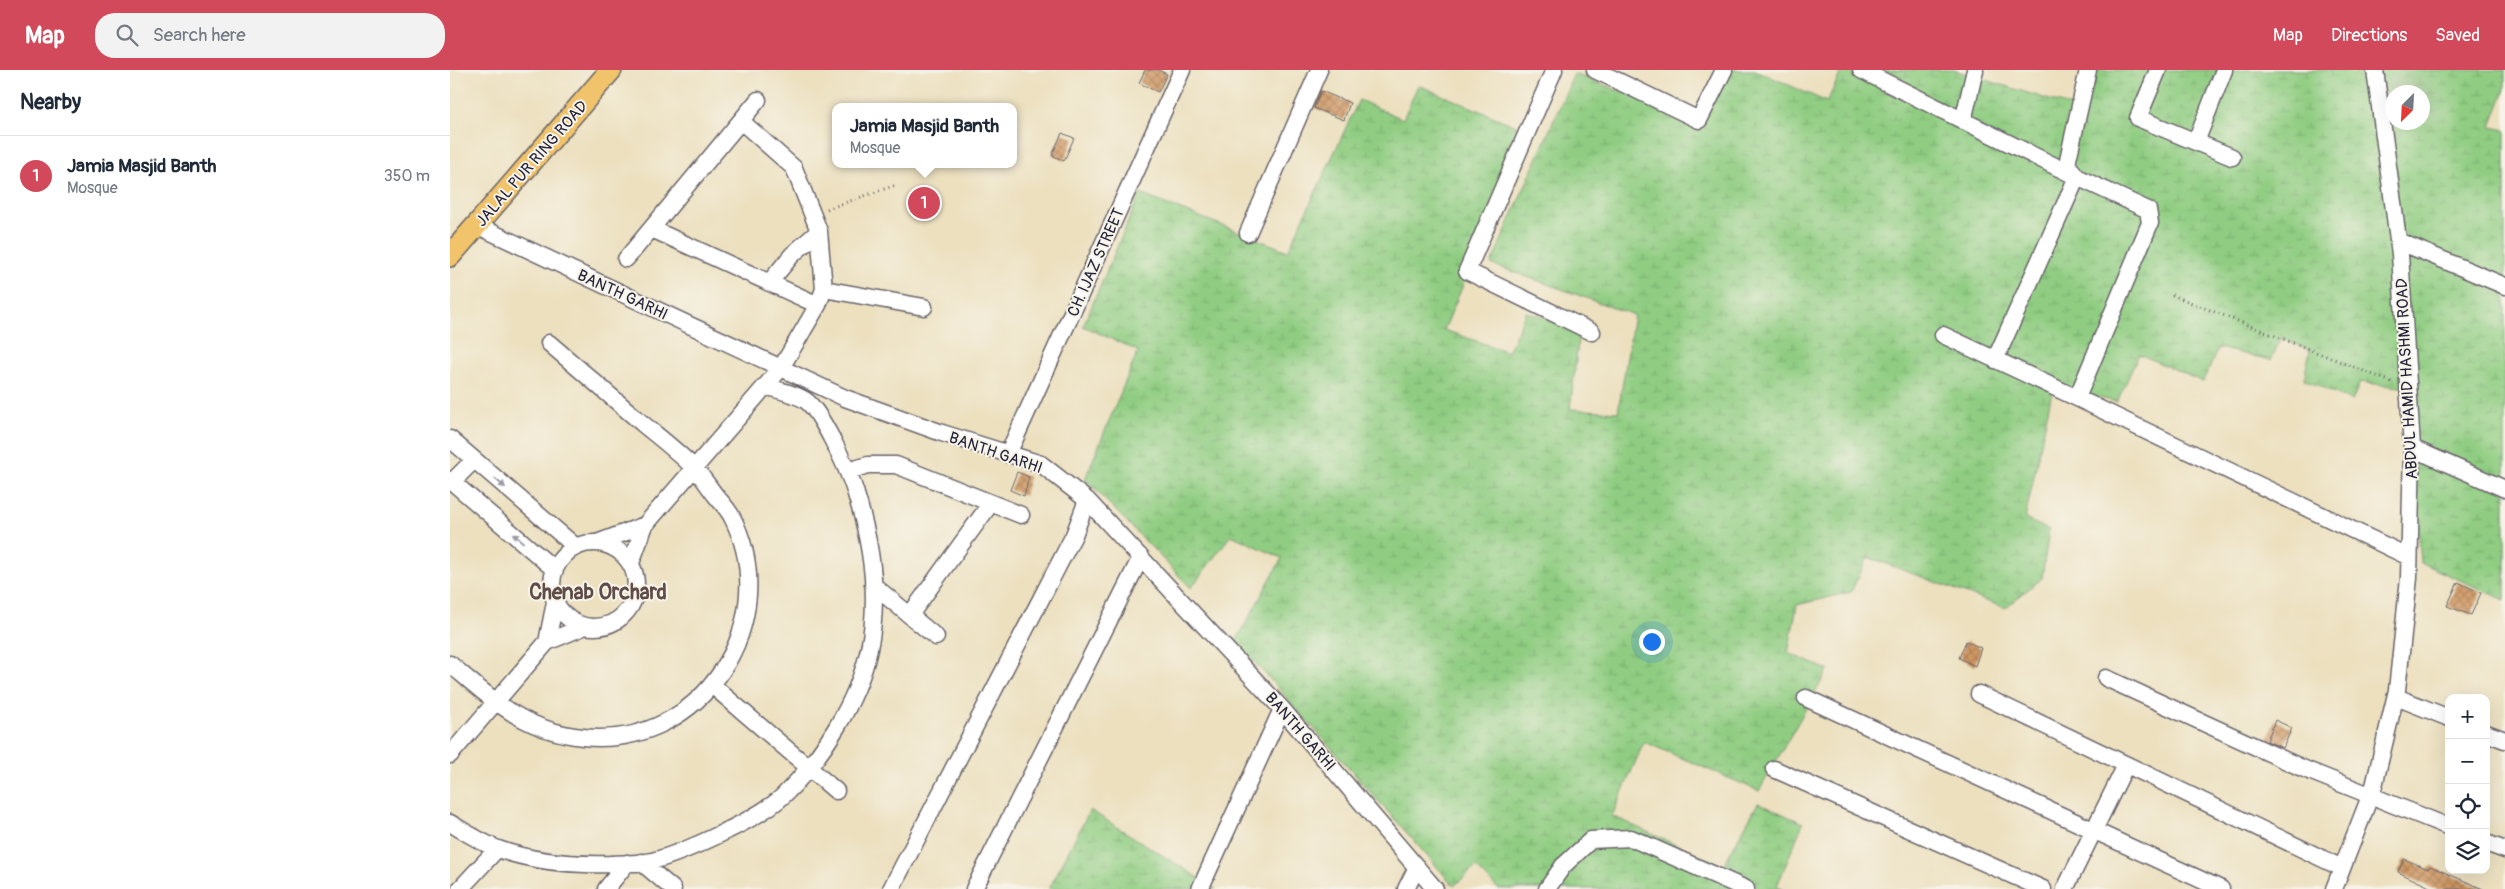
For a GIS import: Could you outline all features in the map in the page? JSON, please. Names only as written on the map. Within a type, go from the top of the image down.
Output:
[{"type":"main road","name":"JALAL PUR RING ROAD","points":[[450,256],[611,70]]},
{"type":"street","name":"CH. IJAZ STREET","points":[[1008,454],[1182,70]]},
{"type":"street","points":[[1248,234],[1318,70]]},
{"type":"street","points":[[1554,70],[1467,271],[1592,332]]},
{"type":"street","points":[[1595,70],[1699,120],[1724,70]]},
{"type":"street","points":[[1861,70],[2148,210],[2150,223],[2077,398]]},
{"type":"street","points":[[1963,121],[1975,70]]},
{"type":"street","points":[[2077,177],[2067,164],[2088,70]]},
{"type":"street","points":[[2158,70],[2138,118],[2232,157]]},
{"type":"street","points":[[2196,142],[2224,70]]},
{"type":"street","name":"ABDUL HAMID HASHMI ROAD","points":[[2334,889],[2371,794],[2396,697],[2409,557],[2412,448],[2398,241],[2375,70]]},
{"type":"street","points":[[626,259],[758,100]]},
{"type":"street","points":[[631,564],[645,525],[781,368],[818,306],[824,289],[819,231],[794,168],[740,121]]},
{"type":"street","points":[[1996,360],[2077,177]]},
{"type":"street","name":"BANTH GARHI","points":[[476,225],[845,398],[942,433],[1041,464],[1087,500],[1282,709],[1435,889]]},
{"type":"street","points":[[652,229],[818,306]]},
{"type":"street","points":[[769,283],[792,255],[819,231]]},
{"type":"street","points":[[2398,241],[2505,286]]},
{"type":"street","points":[[824,289],[924,307]]},
{"type":"street","points":[[1943,335],[2409,557]]},
{"type":"street","points":[[450,664],[517,717],[547,730],[584,737],[618,737],[654,728],[682,713],[713,686],[740,639],[746,613],[749,584],[745,556],[732,516],[694,467],[549,344]]},
{"type":"street","points":[[450,823],[497,849],[536,859],[578,865],[652,861],[717,836],[782,797],[828,741],[848,708],[861,676],[869,648],[874,608],[871,558],[863,515],[848,471],[828,431],[806,400],[765,386]]},
{"type":"street","points":[[450,440],[576,548]]},
{"type":"street","points":[[2412,448],[2505,489]]},
{"type":"street","points":[[474,460],[451,481],[555,570]]},
{"type":"street","points":[[848,471],[868,465],[896,465],[1021,515]]},
{"type":"street","points":[[891,889],[1074,535],[1087,500]]},
{"type":"street","points":[[910,615],[991,503]]},
{"type":"street","points":[[547,642],[555,602],[552,586],[555,570],[560,561],[576,548],[597,543],[645,525]]},
{"type":"street","points":[[555,602],[566,618],[583,627],[600,628],[616,623],[629,611],[636,596],[637,579],[631,564],[622,553],[610,546],[597,543]]},
{"type":"street","points":[[974,889],[1141,558]]},
{"type":"street","points":[[872,585],[936,637]]},
{"type":"street","points":[[450,755],[547,642],[583,627]]},
{"type":"street","points":[[2106,678],[2302,768],[2371,794],[2445,825]]},
{"type":"street","points":[[713,686],[836,791]]},
{"type":"street","points":[[1979,694],[2342,868]]},
{"type":"street","points":[[2396,697],[2445,716]]},
{"type":"street","points":[[1806,698],[2221,889]]},
{"type":"street","points":[[1200,889],[1282,709]]},
{"type":"street","points":[[2490,734],[2505,740]]},
{"type":"street","points":[[2065,889],[2126,765]]},
{"type":"street","points":[[1774,769],[2043,889]]},
{"type":"street","points":[[1547,889],[1563,866],[1591,840],[1631,838],[1746,889]]},
{"type":"street","points":[[2490,844],[2505,850]]},
{"type":"street","points":[[460,889],[497,849]]},
{"type":"street","points":[[606,889],[634,862]]},
{"type":"street","points":[[634,862],[673,889]]},
{"type":"street","points":[[1406,889],[1417,867]]},
{"type":"path","points":[[812,214],[896,185]]},
{"type":"path","points":[[2172,295],[2408,388]]},
{"type":"green space","points":[[1724,70],[1755,70],[1827,102],[1842,70],[1954,70],[2079,109],[2088,70],[2505,70],[2505,89],[2491,127],[2505,130],[2505,600],[2421,563],[2408,388],[2360,382],[2352,401],[2304,379],[2310,350],[2281,338],[2271,360],[2218,348],[2203,382],[2139,354],[2117,402],[2053,387],[2025,519],[2049,530],[2042,578],[2005,608],[1868,557],[1851,592],[1797,605],[1788,653],[1828,670],[1759,791],[1644,742],[1612,816],[1723,866],[1758,803],[1803,823],[1777,886],[1782,889],[1498,889],[1476,867],[1454,886],[1236,641],[1282,558],[1231,535],[1191,588],[1085,479],[1138,351],[1083,326],[1140,194],[1288,251],[1359,100],[1403,119],[1418,85],[1528,131],[1444,330],[1508,352],[1526,312],[1580,327],[1570,409],[1618,412],[1634,315],[1491,264],[1574,74],[1699,120]]},
{"type":"green space","points":[[1090,810],[1216,889],[1049,889]]},
{"type":"building","points":[[1145,70],[1158,70],[1167,74],[1158,92],[1139,83]]},
{"type":"building","points":[[1321,91],[1350,103],[1344,120],[1314,108]]},
{"type":"building","points":[[1062,133],[1074,138],[1064,161],[1052,155]]},
{"type":"building","points":[[1017,472],[1029,477],[1024,496],[1010,490]]},
{"type":"building","points":[[2458,582],[2481,593],[2471,615],[2447,606]]},
{"type":"building","points":[[1966,641],[1981,648],[1975,666],[1959,658]]},
{"type":"building","points":[[2275,720],[2292,728],[2283,748],[2267,741]]},
{"type":"building","points":[[2404,859],[2428,869],[2430,866],[2483,889],[2434,889],[2398,872]]},
{"type":"place","name":"Jamia Masjid Banth","points":[[924,203]]},
{"type":"district","name":"Chenab Orchard","points":[[598,592]]}]
